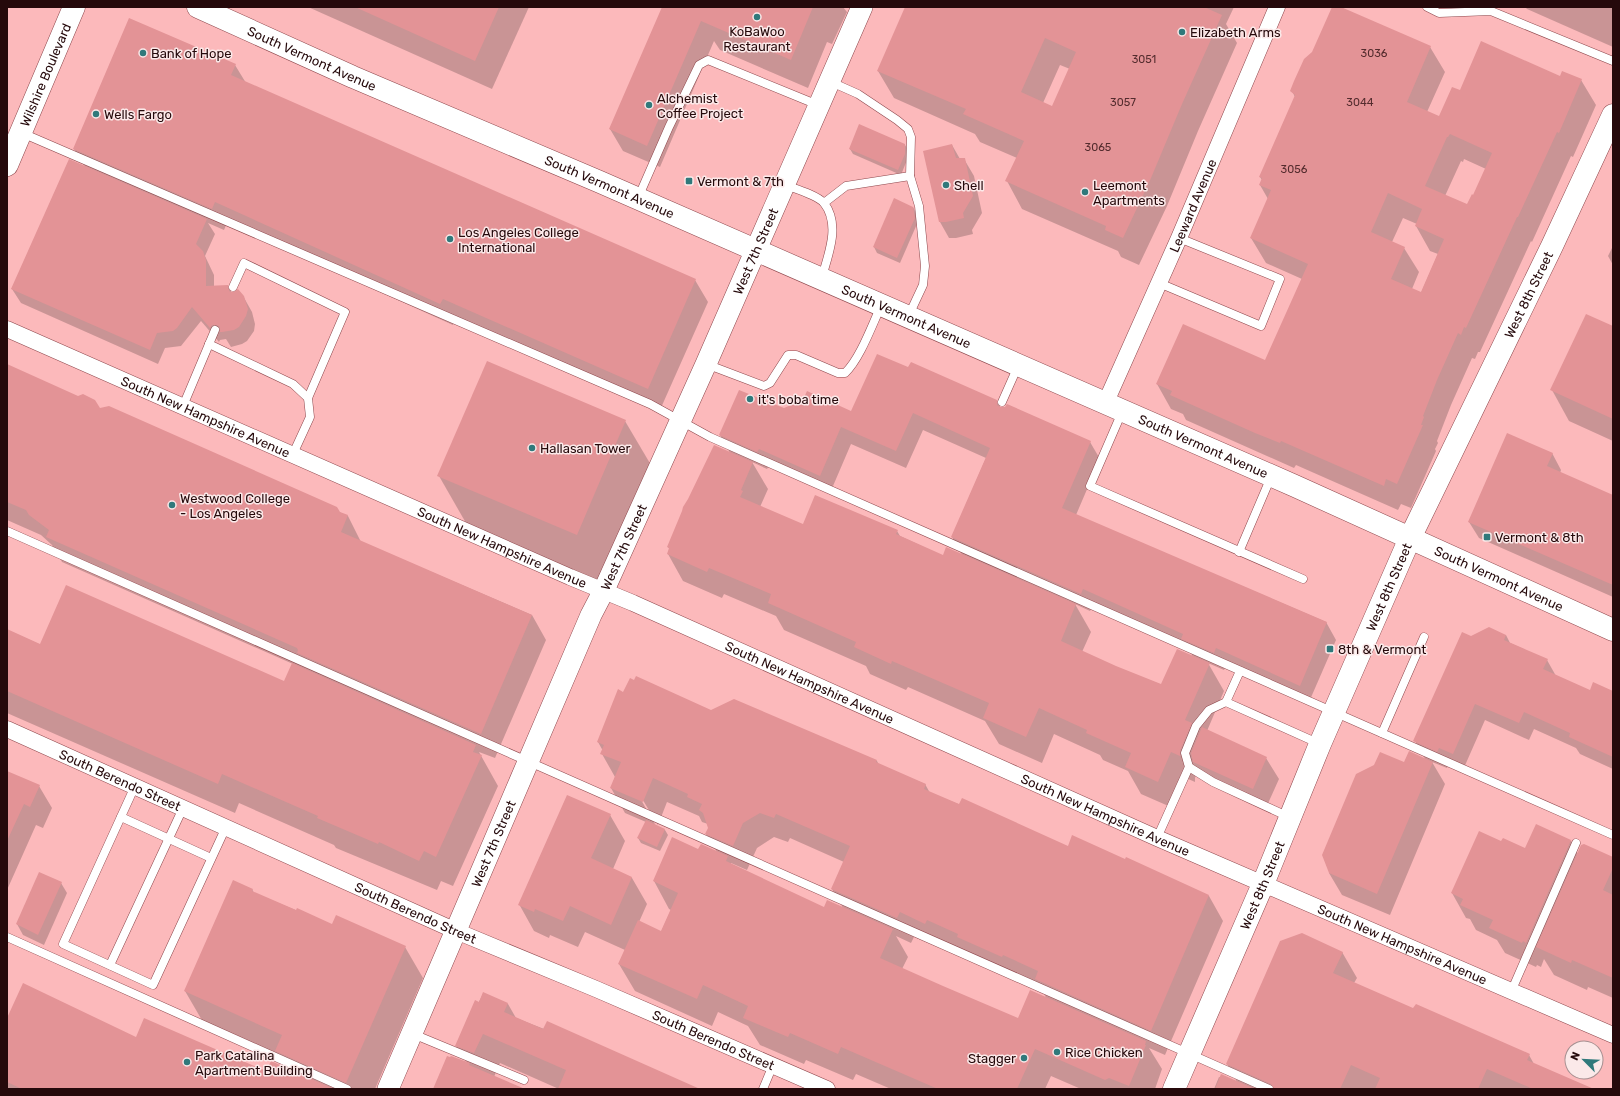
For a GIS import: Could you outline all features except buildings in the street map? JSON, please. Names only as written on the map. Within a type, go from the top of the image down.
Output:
[{"type":"main road","name":"Wilshire Boulevard","points":[[7,165],[74,7]]},
{"type":"main road","name":"South Vermont Avenue","points":[[198,7],[381,89],[638,199],[1114,407],[1613,630]]},
{"type":"main road","name":"West 8th Street","points":[[1174,1089],[1291,818],[1320,744],[1410,538],[1552,246],[1613,115]]},
{"type":"street","name":"West 7th Street","points":[[388,1089],[591,615],[604,590],[706,364],[862,7]]},
{"type":"street","name":"Leeward Avenue","points":[[1114,407],[1159,283],[1277,7]]},
{"type":"street","name":"South New Hampshire Avenue","points":[[7,329],[562,574],[604,590],[1157,838],[1613,1035]]},
{"type":"street","name":"South Berendo Street","points":[[7,729],[456,931],[827,1089]]},
{"type":"lane","points":[[1427,7],[1439,13],[1491,11],[1613,61]]},
{"type":"lane","points":[[638,199],[669,127],[699,65],[708,60],[819,106]]},
{"type":"lane","points":[[830,82],[858,94],[897,120],[908,129],[911,137],[910,176],[919,206],[925,266],[923,285],[908,318]]},
{"type":"lane","points":[[21,132],[650,404],[710,437],[1613,835]]},
{"type":"lane","points":[[824,203],[846,186],[910,176]]},
{"type":"lane","points":[[785,184],[813,196],[824,203],[830,215],[833,232],[822,279]]},
{"type":"lane","points":[[1159,283],[1261,326],[1280,279],[1179,238]]},
{"type":"lane","points":[[233,287],[244,263],[345,312],[308,398],[310,417],[293,454]]},
{"type":"lane","points":[[706,364],[764,386],[770,383],[788,355],[796,355],[838,373],[845,373],[850,368],[857,355],[881,306]]},
{"type":"lane","points":[[184,406],[215,330]]},
{"type":"lane","points":[[209,344],[293,384],[308,398]]},
{"type":"lane","points":[[1002,402],[1018,366]]},
{"type":"lane","points":[[1114,407],[1090,486],[1303,579]]},
{"type":"lane","points":[[1240,552],[1272,477]]},
{"type":"lane","points":[[7,531],[1269,1089]]},
{"type":"lane","points":[[1382,733],[1424,637]]},
{"type":"lane","points":[[1157,838],[1189,767],[1185,753],[1196,726],[1209,710],[1226,702],[1240,671]]},
{"type":"lane","points":[[1226,702],[1320,744]]},
{"type":"lane","points":[[1189,767],[1213,782],[1291,818]]},
{"type":"lane","points":[[135,786],[63,944],[153,985],[226,827]]},
{"type":"lane","points":[[110,965],[183,808]]},
{"type":"lane","points":[[120,817],[211,858]]},
{"type":"lane","points":[[1511,992],[1576,843]]},
{"type":"lane","points":[[7,937],[347,1089]]},
{"type":"lane","points":[[412,1033],[524,1080]]},
{"type":"lane","points":[[763,1089],[773,1065]]},
{"type":"place","name":"KoBaWoo Restaurant","points":[[757,17]]},
{"type":"place","name":"Elizabeth Arms","points":[[1182,32]]},
{"type":"place","name":"Bank of Hope","points":[[143,53]]},
{"type":"place","name":"Alchemist Coffee Project","points":[[649,105]]},
{"type":"place","name":"Wells Fargo","points":[[96,114]]},
{"type":"place","name":"Vermont & 7th","points":[[689,181]]},
{"type":"place","name":"Shell","points":[[946,185]]},
{"type":"place","name":"Leemont Apartments","points":[[1085,192]]},
{"type":"place","name":"Los Angeles College International","points":[[450,239]]},
{"type":"place","name":"it's boba time","points":[[750,399]]},
{"type":"place","name":"Hallasan Tower","points":[[532,448]]},
{"type":"place","name":"Westwood College - Los Angeles","points":[[172,505]]},
{"type":"place","name":"Vermont & 8th","points":[[1487,537]]},
{"type":"place","name":"8th & Vermont","points":[[1330,649]]},
{"type":"place","name":"Rice Chicken","points":[[1057,1052]]},
{"type":"place","name":"Stagger","points":[[1024,1058]]},
{"type":"place","name":"Park Catalina Apartment Building","points":[[187,1062]]}]
